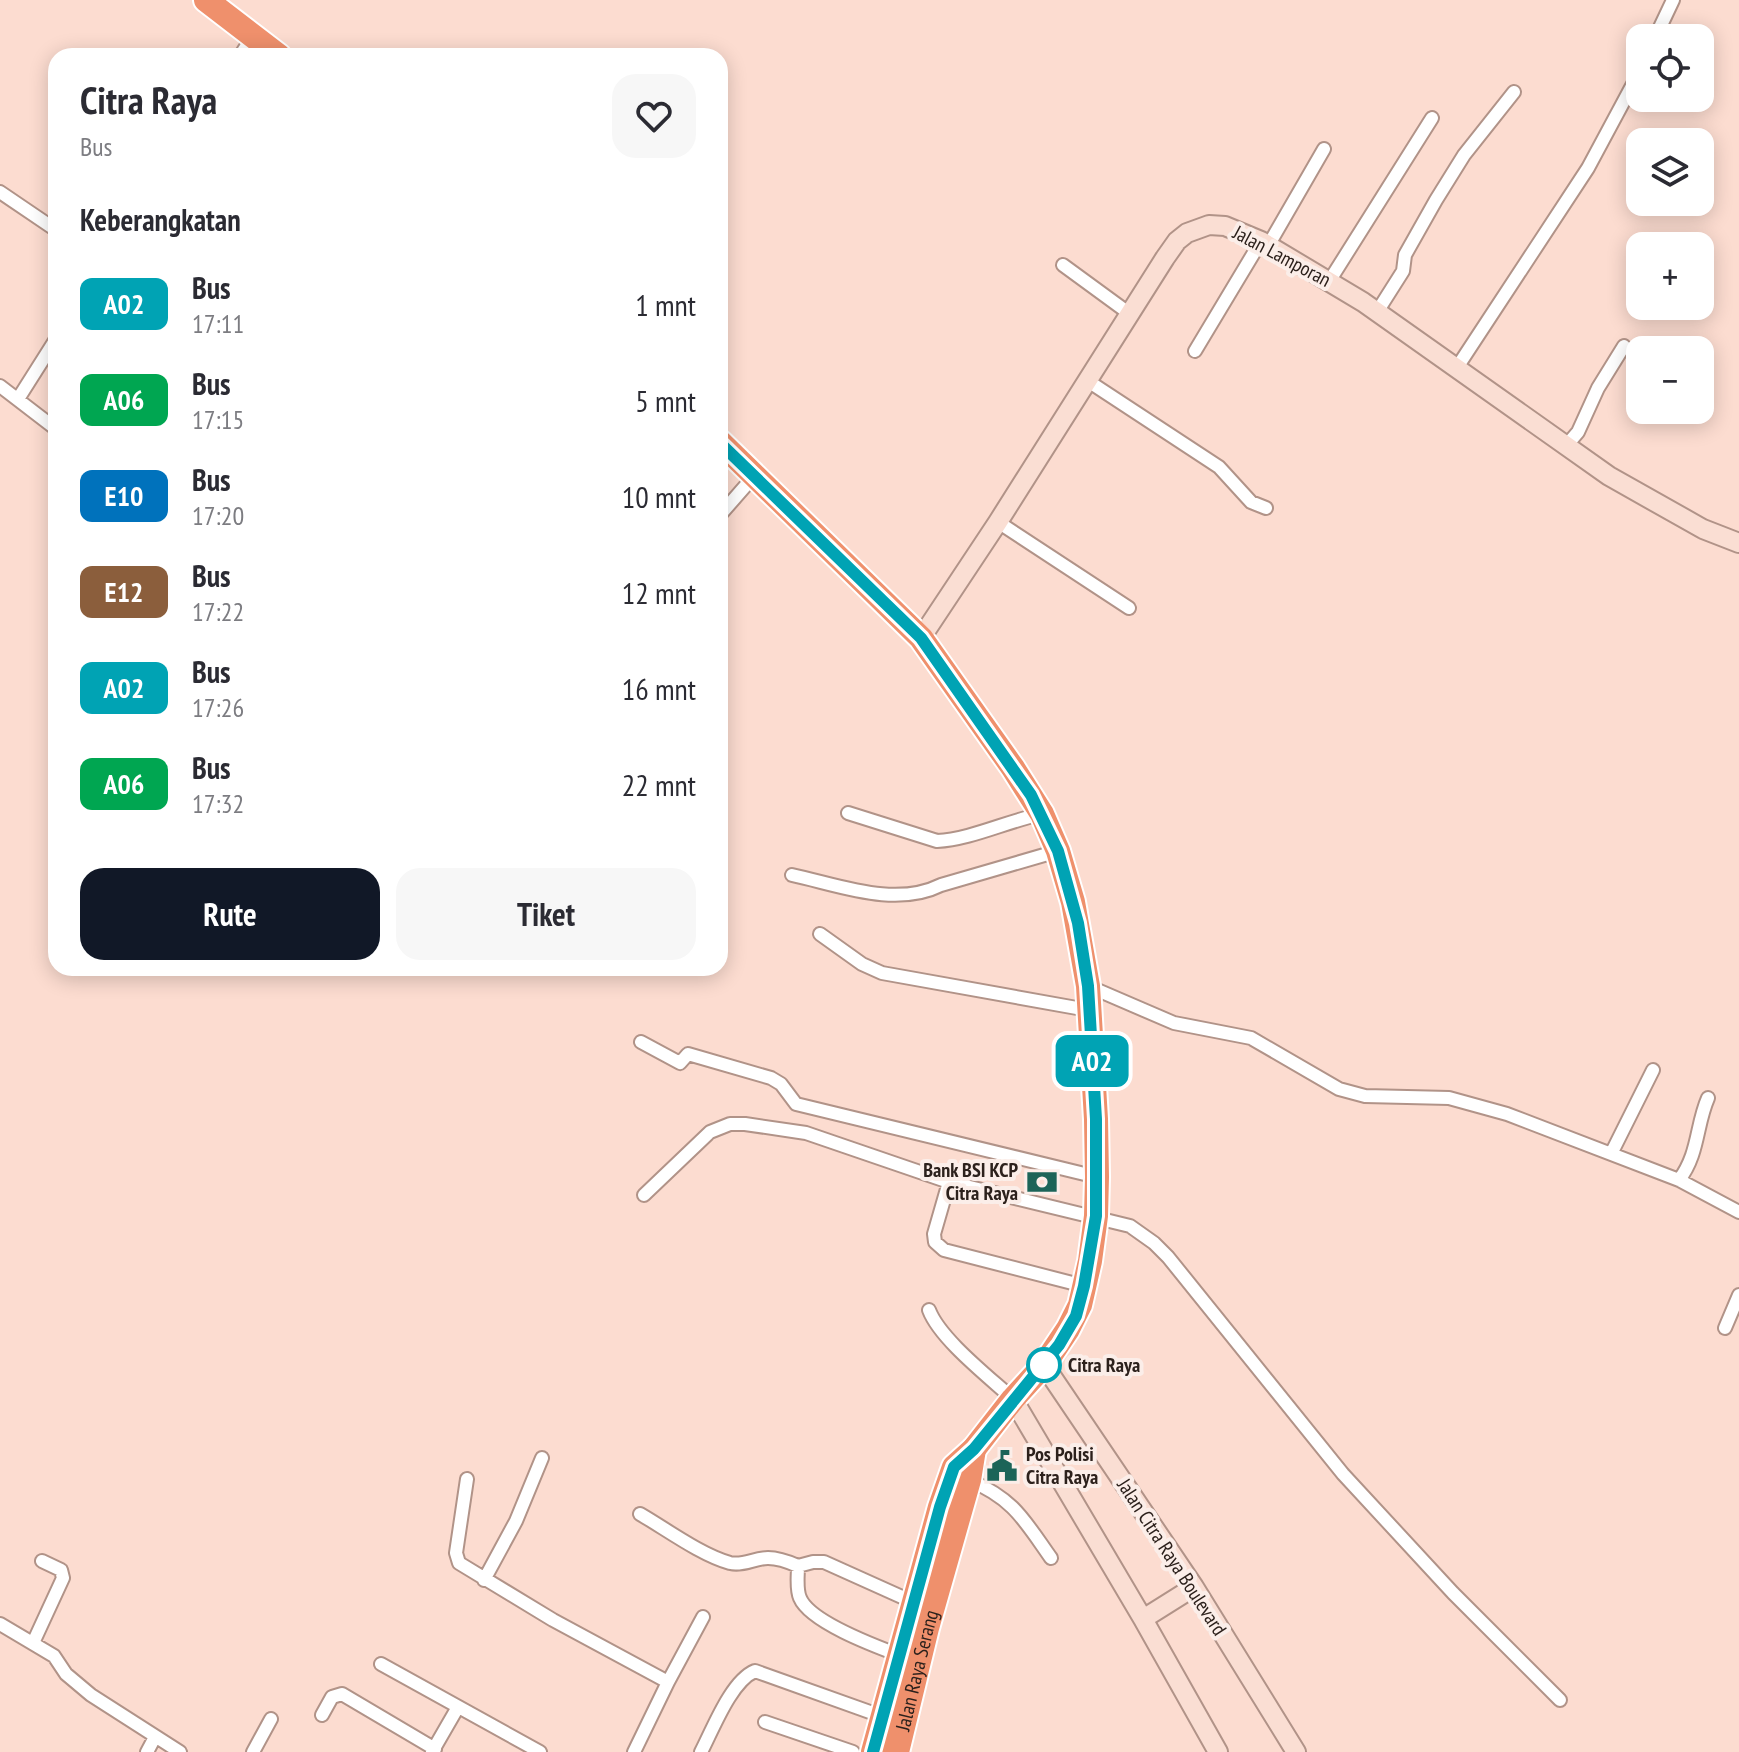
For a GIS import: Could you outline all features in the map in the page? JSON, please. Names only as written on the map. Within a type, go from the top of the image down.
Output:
[{"type":"highway","points":[[206,0],[246,46]]},
{"type":"highway","name":"Jalan Raya Serang","points":[[728,450],[921,638],[1019,777],[1042,814],[1058,851],[1073,902],[1088,998],[1096,1119],[1096,1216],[1076,1316],[1044,1365],[974,1449],[954,1467],[940,1507],[873,1752]]},
{"type":"highway","name":"Jalan Raya Serang","points":[[897,1752],[927,1628],[969,1480],[974,1449]]},
{"type":"street","points":[[1662,24],[1673,0]]},
{"type":"street","points":[[1377,312],[1403,271],[1405,255],[1464,155],[1514,92]]},
{"type":"street","points":[[1456,369],[1588,168],[1626,97]]},
{"type":"street","points":[[1330,280],[1432,118]]},
{"type":"street","points":[[1195,351],[1324,149]]},
{"type":"street","points":[[0,192],[48,225]]},
{"type":"street","name":"Jalan Lamporan","points":[[921,638],[1165,258],[1187,233],[1209,225],[1225,226],[1265,244],[1330,280],[1622,483],[1703,529],[1739,543]]},
{"type":"street","points":[[1063,265],[1130,314]]},
{"type":"street","points":[[1566,446],[1578,432],[1598,388],[1624,346]]},
{"type":"street","points":[[18,399],[48,352]]},
{"type":"street","points":[[1088,381],[1219,467],[1251,502],[1266,508]]},
{"type":"street","points":[[0,386],[48,423]]},
{"type":"street","points":[[728,506],[755,475]]},
{"type":"street","points":[[998,522],[1129,608]]},
{"type":"street","points":[[848,813],[937,841],[1042,814]]},
{"type":"street","points":[[792,875],[871,892],[908,896],[1058,851]]},
{"type":"street","points":[[820,934],[862,964],[882,973],[1088,998],[1174,1023],[1251,1038],[1339,1089],[1365,1096],[1449,1098],[1507,1114],[1612,1152],[1737,1208]]},
{"type":"street","points":[[641,1042],[680,1063],[688,1054],[771,1078],[781,1084],[796,1104],[1097,1177]]},
{"type":"street","points":[[1612,1152],[1653,1070]]},
{"type":"street","points":[[1679,1180],[1699,1138],[1701,1115],[1708,1098]]},
{"type":"street","points":[[644,1195],[696,1143],[710,1132],[730,1124],[806,1133],[949,1182],[1130,1226],[1154,1243],[1343,1474],[1453,1593],[1560,1700]]},
{"type":"street","points":[[949,1182],[934,1234],[935,1242],[944,1250],[1084,1286]]},
{"type":"street","points":[[1725,1328],[1739,1295]]},
{"type":"street","points":[[929,1310],[944,1334],[1013,1399],[1218,1752]]},
{"type":"street","name":"Jalan Citra Raya Boulevard","points":[[1044,1365],[1194,1587],[1296,1752]]},
{"type":"street","points":[[484,1580],[516,1521],[542,1458]]},
{"type":"street","points":[[467,1479],[456,1553],[459,1563],[484,1580],[668,1682]]},
{"type":"street","points":[[969,1480],[1001,1495],[1019,1513],[1051,1558]]},
{"type":"street","points":[[640,1514],[731,1563],[745,1564],[766,1558],[788,1561],[798,1566],[824,1562],[913,1602]]},
{"type":"street","points":[[33,1643],[63,1578],[61,1570],[42,1561]]},
{"type":"street","points":[[798,1566],[798,1594],[808,1608],[845,1633],[899,1655]]},
{"type":"street","points":[[1143,1619],[1194,1587]]},
{"type":"street","points":[[634,1752],[703,1617]]},
{"type":"street","points":[[0,1624],[54,1656],[66,1674],[91,1695],[180,1752]]},
{"type":"street","points":[[381,1664],[540,1752]]},
{"type":"street","points":[[701,1752],[736,1686],[745,1675],[755,1671],[881,1716]]},
{"type":"street","points":[[322,1715],[332,1697],[342,1694],[433,1750],[458,1707]]},
{"type":"street","points":[[253,1752],[271,1719]]},
{"type":"street","points":[[765,1722],[853,1752]]},
{"type":"street","points":[[147,1752],[155,1737]]},
{"type":"bus line","name":"A02","points":[[728,450],[921,638],[1013,768],[1042,814],[1058,851],[1078,923],[1088,986],[1097,1177],[1096,1216],[1080,1305],[1059,1345],[1044,1365],[974,1449],[954,1467],[940,1507],[873,1752]]},
{"type":"place","name":"Bank BSI KCP Citra Raya","points":[[1042,1182]]},
{"type":"place","name":"Citra Raya","points":[[1044,1365]]},
{"type":"place","name":"Pos Polisi Citra Raya","points":[[1002,1466]]}]
